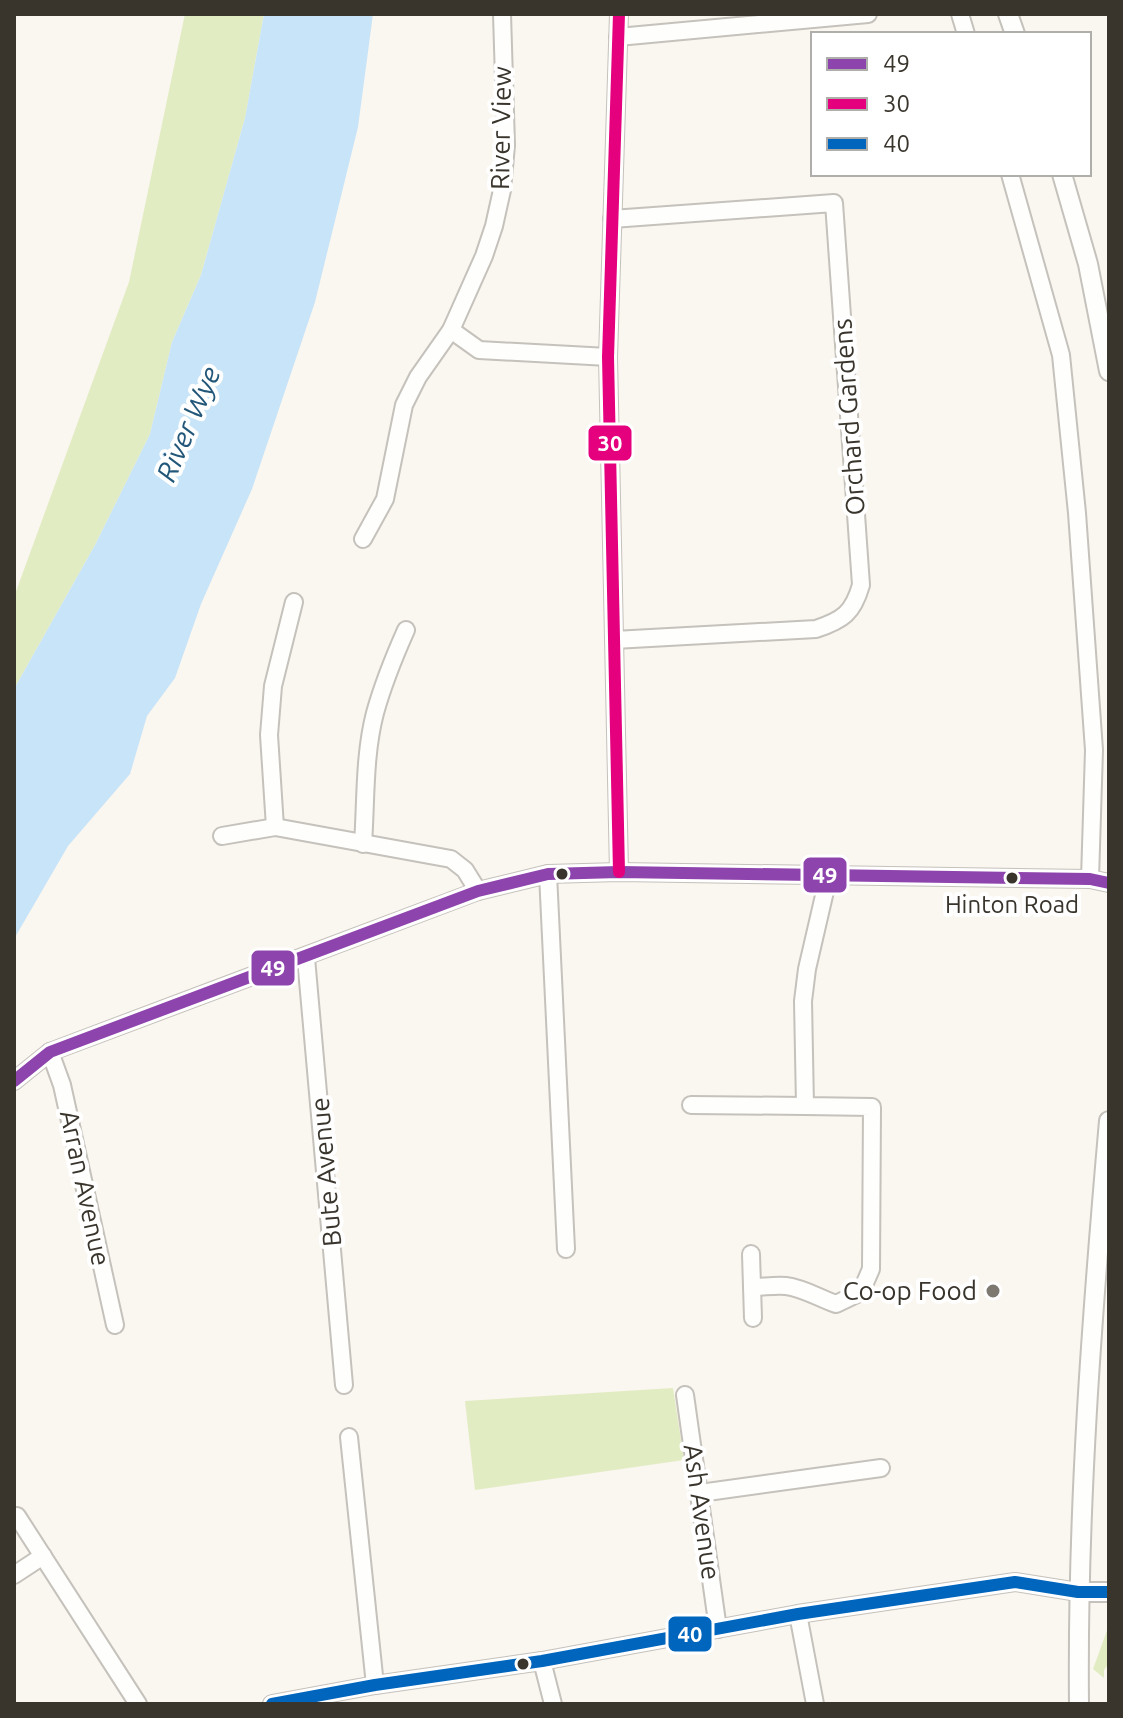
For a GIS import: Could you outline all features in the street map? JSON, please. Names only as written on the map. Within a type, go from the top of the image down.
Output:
[{"type":"street","name":"River View","points":[[363,539],[385,499],[404,405],[418,377],[451,330],[484,256],[502,190],[506,145],[502,14]]},
{"type":"street","points":[[619,14],[608,357],[619,872]]},
{"type":"street","points":[[618,37],[868,14]]},
{"type":"street","points":[[1011,176],[1061,355],[1077,513],[1094,750],[1090,879]]},
{"type":"street","points":[[1063,176],[1088,264],[1109,371]]},
{"type":"street","name":"Orchard Gardens","points":[[612,219],[834,203],[861,585],[855,604],[839,621],[816,629],[614,640]]},
{"type":"street","points":[[451,330],[479,350],[608,357]]},
{"type":"street","points":[[275,827],[270,722],[273,686],[294,602]]},
{"type":"street","points":[[363,844],[368,758],[375,714],[392,661],[406,630]]},
{"type":"street","points":[[222,836],[275,827],[451,859],[465,870],[478,891]]},
{"type":"street","points":[[14,1081],[50,1052],[478,891],[548,874],[829,874],[1090,879],[1109,883]]},
{"type":"street","points":[[548,874],[566,1249]]},
{"type":"street","points":[[805,1106],[803,1001],[807,969],[829,874]]},
{"type":"street","name":"Bute Avenue","points":[[306,958],[344,1385]]},
{"type":"street","name":"Arran Avenue","points":[[50,1052],[62,1085],[115,1325]]},
{"type":"street","points":[[691,1105],[872,1107],[871,1269],[861,1292],[836,1304],[787,1286],[752,1287]]},
{"type":"street","points":[[1079,1704],[1078,1592],[1090,1339],[1109,1121]]},
{"type":"street","points":[[751,1254],[753,1318]]},
{"type":"street","name":"Ash Avenue","points":[[685,1395],[718,1629]]},
{"type":"street","points":[[349,1437],[375,1685]]},
{"type":"street","points":[[700,1493],[881,1468]]},
{"type":"street","points":[[17,1516],[138,1704]]},
{"type":"street","points":[[14,1575],[43,1556]]},
{"type":"street","points":[[272,1704],[375,1685],[542,1661],[798,1614],[1015,1582],[1078,1592],[1109,1592]]},
{"type":"street","points":[[798,1614],[815,1704]]},
{"type":"street","points":[[542,1661],[553,1704]]},
{"type":"green space","points":[[185,14],[264,14],[245,118],[201,275],[172,342],[150,434],[95,545],[14,689],[14,597],[129,282]]},
{"type":"green space","points":[[673,1388],[684,1460],[475,1490],[465,1401]]},
{"type":"green space","points":[[1109,1625],[1109,1663],[1104,1670],[1104,1678],[1093,1669]]},
{"type":"water","name":"River Wye","points":[[264,14],[373,14],[358,127],[315,302],[252,489],[201,604],[175,678],[147,716],[130,774],[68,846],[14,939],[14,689],[95,545],[150,434],[172,342],[201,275],[245,118]]},
{"type":"transit line","name":"30","points":[[619,14],[608,357],[619,872]]},
{"type":"transit line","name":"49","points":[[14,1081],[50,1052],[478,891],[548,874],[619,872],[1090,879],[1109,883]]},
{"type":"transit line","name":"40","points":[[272,1704],[375,1685],[542,1661],[798,1614],[1015,1582],[1078,1592],[1109,1592]]},
{"type":"place","name":"Hinton Road","points":[[1012,878]]},
{"type":"place","name":"Co-op Food","points":[[993,1291]]}]
